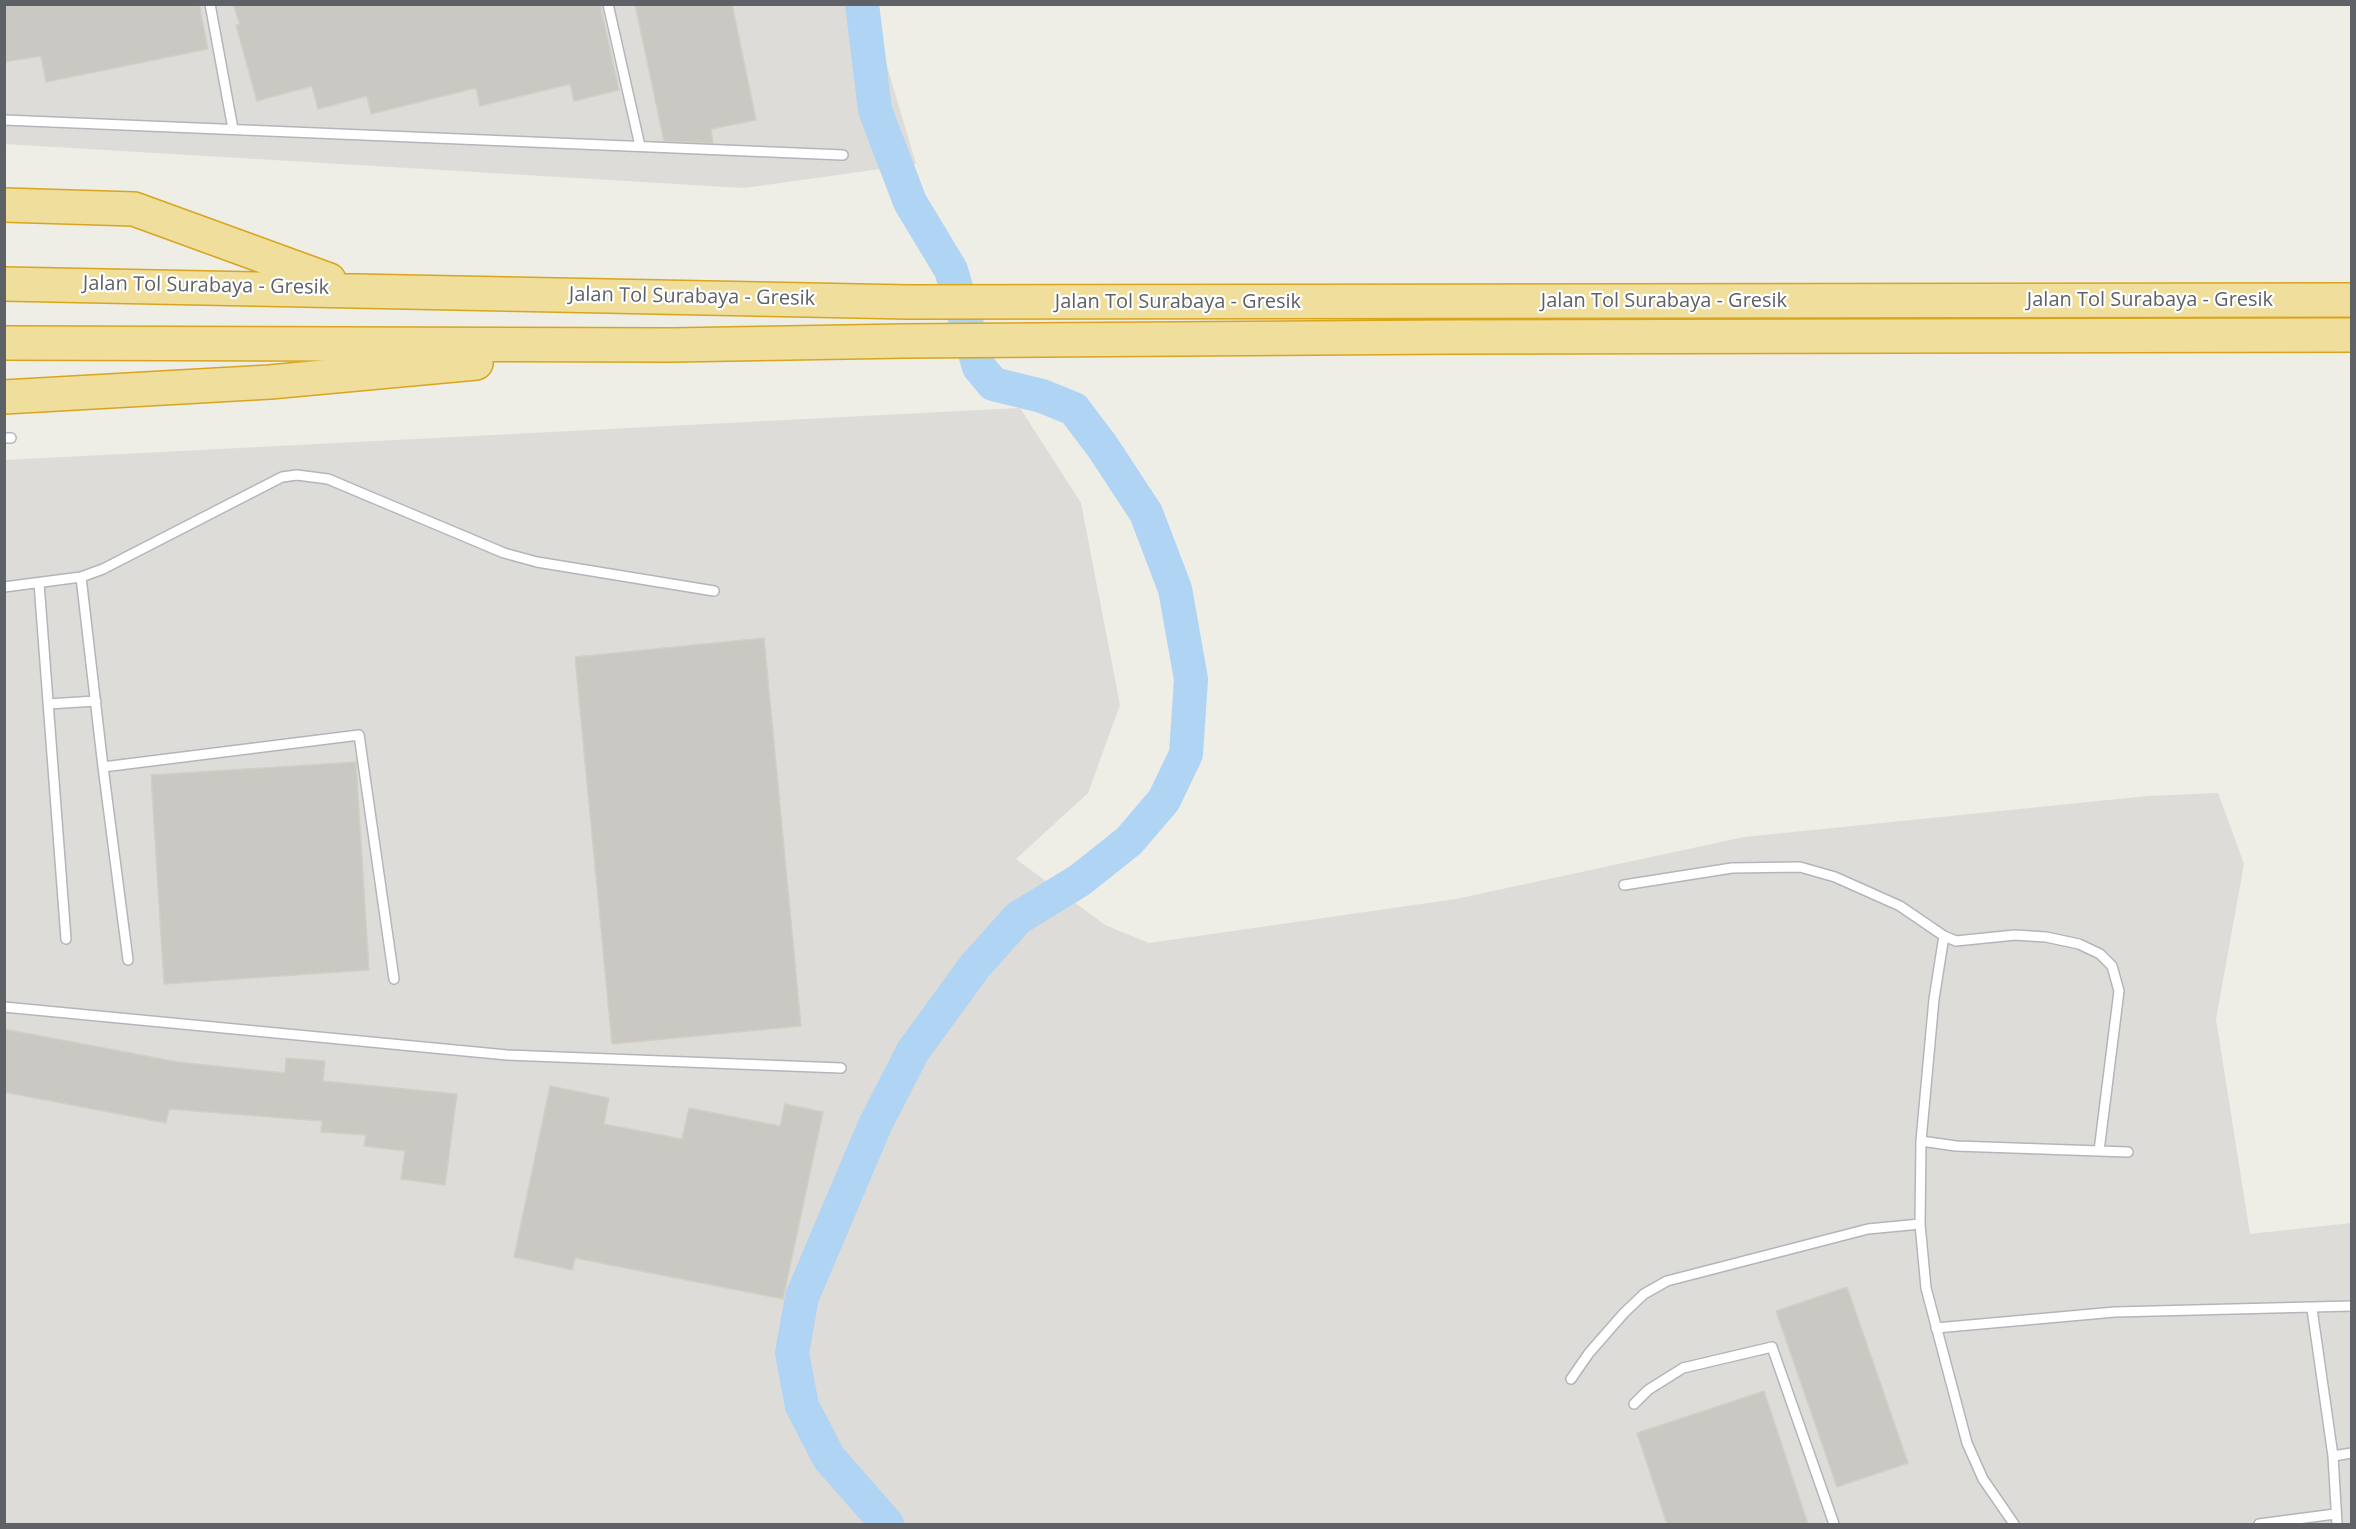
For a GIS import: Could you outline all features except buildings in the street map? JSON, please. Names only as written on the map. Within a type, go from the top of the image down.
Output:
[{"type":"highway","points":[[4,205],[134,209],[353,289]]},
{"type":"highway","name":"Jalan Tol Surabaya - Gresik","points":[[4,284],[353,289],[908,302],[2352,300]]},
{"type":"highway","name":"Jalan Tol Surabaya - Gresik","points":[[4,343],[672,345],[1020,340],[2352,335]]},
{"type":"highway","points":[[4,397],[270,382],[672,345]]},
{"type":"lane","points":[[210,4],[233,129]]},
{"type":"lane","points":[[608,4],[640,146]]},
{"type":"lane","points":[[4,120],[843,155]]},
{"type":"lane","points":[[4,587],[81,578],[103,569],[282,477],[297,475],[328,479],[504,553],[526,559],[714,591]]},
{"type":"lane","points":[[81,578],[128,960]]},
{"type":"lane","points":[[39,583],[66,939]]},
{"type":"lane","points":[[48,704],[96,701]]},
{"type":"lane","points":[[103,767],[359,735],[394,979]]},
{"type":"lane","points":[[1624,885],[1732,867],[1800,867],[1835,877],[1900,906],[1944,936],[1964,941],[2014,935],[2046,938],[2079,944],[2100,954],[2112,966],[2119,991],[2099,1151]]},
{"type":"lane","points":[[1944,936],[1934,999],[1921,1141],[1920,1224],[1926,1288],[1967,1443],[1983,1479],[2014,1524]]},
{"type":"lane","points":[[4,1007],[507,1055],[841,1068]]},
{"type":"lane","points":[[1921,1141],[1956,1146],[2128,1152]]},
{"type":"lane","points":[[1571,1379],[1589,1353],[1623,1313],[1644,1294],[1660,1284],[1800,1245],[1868,1229],[1920,1224]]},
{"type":"lane","points":[[1936,1328],[2115,1312],[2312,1309],[2352,1306]]},
{"type":"lane","points":[[2312,1309],[2333,1456],[2337,1524]]},
{"type":"lane","points":[[1634,1404],[1648,1390],[1683,1368],[1772,1347],[1834,1524]]},
{"type":"lane","points":[[2333,1456],[2352,1453]]},
{"type":"lane","points":[[2259,1524],[2335,1514]]},
{"type":"shaded area","points":[[4,5],[869,5],[916,164],[744,188],[5,144]]},
{"type":"shaded area","points":[[1020,408],[1081,503],[1120,705],[1088,793],[1016,859],[1105,925],[1149,943],[1456,899],[1744,837],[2148,796],[2218,793],[2244,864],[2216,1019],[2250,1234],[2351,1223],[2351,1524],[5,1524],[5,460]]},
{"type":"waterway","points":[[862,4],[875,110],[910,202],[951,270],[979,367],[993,384],[1042,396],[1074,409],[1102,446],[1146,513],[1175,589],[1191,679],[1186,754],[1164,800],[1129,841],[1080,880],[1018,918],[975,966],[913,1051],[875,1125],[802,1297],[792,1353],[802,1406],[829,1458],[887,1524]]}]
